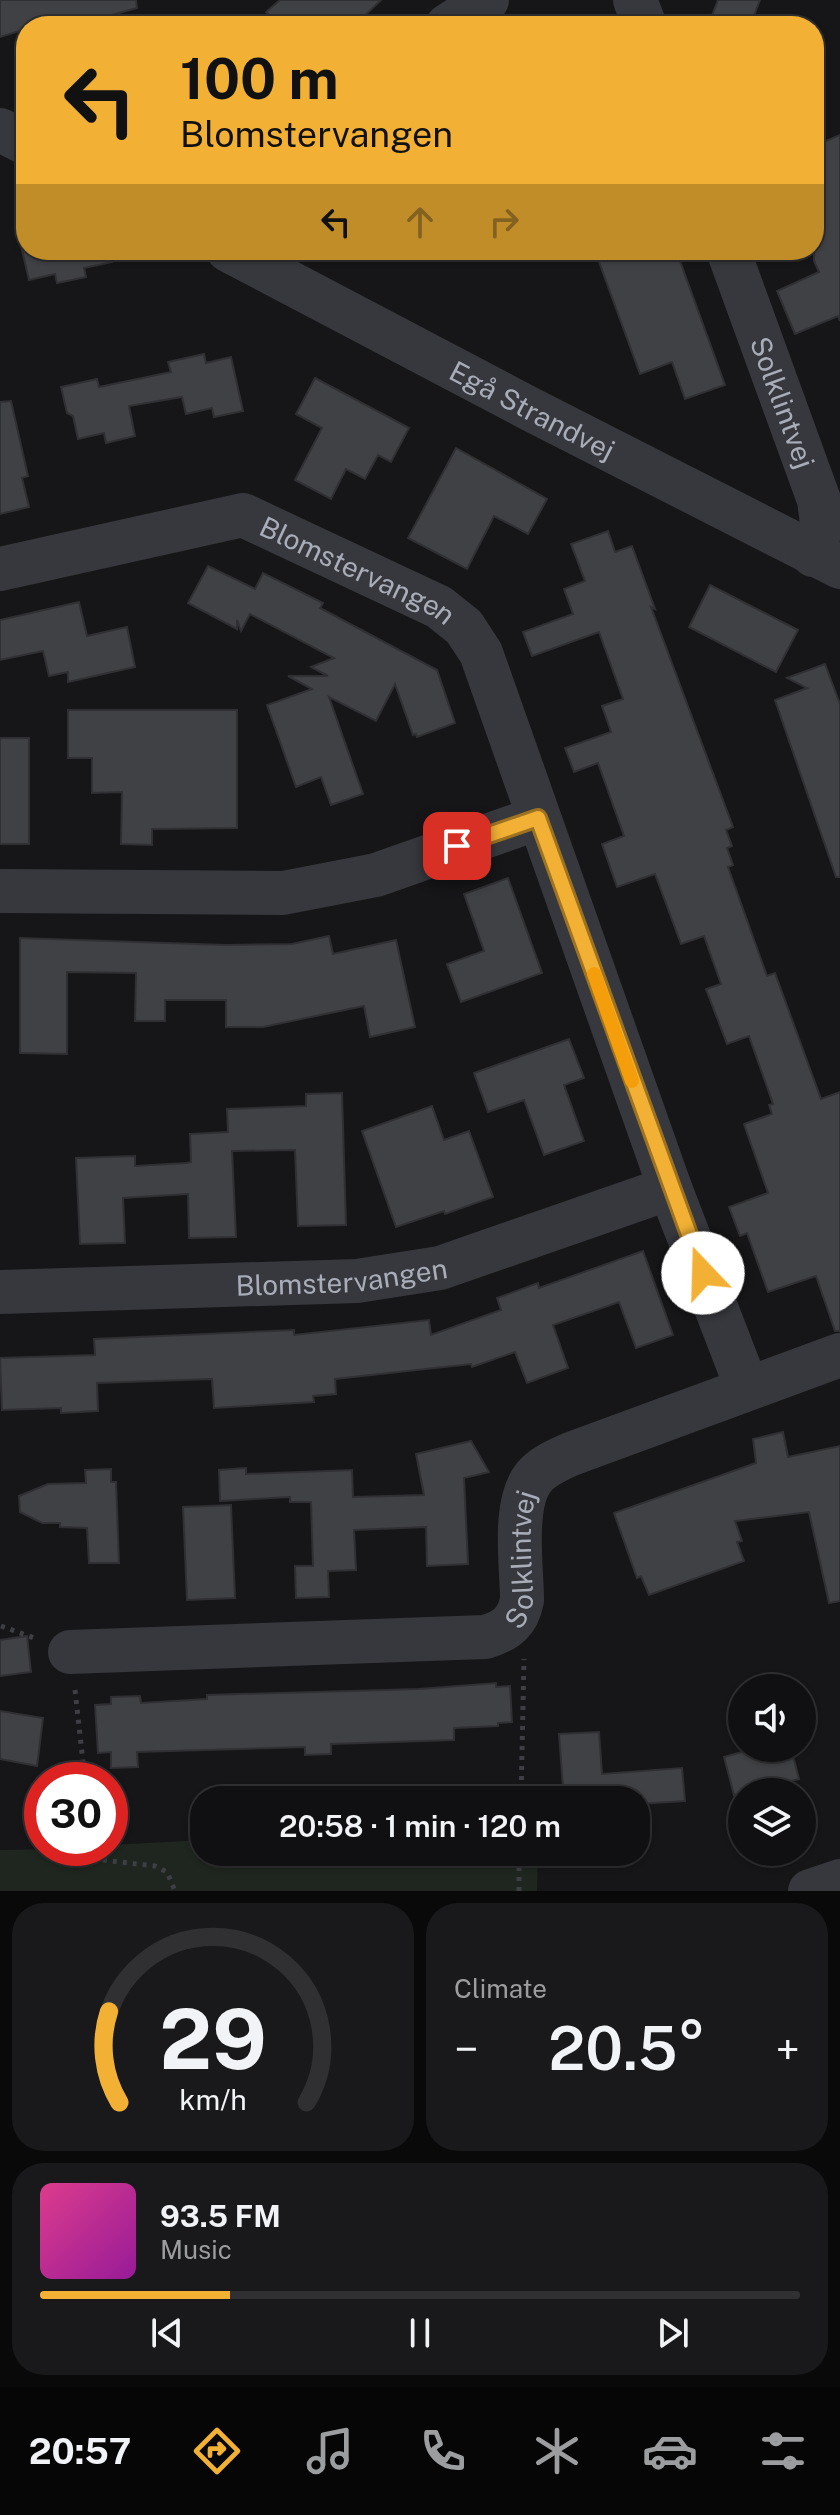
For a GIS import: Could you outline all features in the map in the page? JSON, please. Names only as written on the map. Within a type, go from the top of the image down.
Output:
[{"type":"street","points":[[462,16],[487,0]]},
{"type":"street","name":"Egå Strandvej","points":[[255,260],[827,561]]},
{"type":"street","name":"Solklintvej","points":[[732,260],[819,500],[827,561]]},
{"type":"street","name":"Blomstervangen","points":[[0,569],[243,515],[439,607],[464,627],[481,653],[670,1188],[747,1388]]},
{"type":"street","points":[[0,891],[283,893],[376,875],[538,818]]},
{"type":"street","name":"Blomstervangen","points":[[0,1292],[357,1281],[403,1275],[440,1268],[670,1188]]},
{"type":"street","name":"Solklintvej","points":[[70,1652],[485,1637],[501,1632],[520,1613],[521,1518],[524,1494],[534,1477],[553,1462],[840,1355]]},
{"type":"street","points":[[810,1891],[840,1881]]},
{"type":"path","points":[[512,1624],[524,1659],[521,1786]]},
{"type":"path","points":[[70,1652],[83,1762]]},
{"type":"path","points":[[128,1863],[155,1866],[167,1872],[175,1891]]},
{"type":"path","points":[[519,1866],[519,1891]]},
{"type":"shaded area","points":[[190,1841],[190,1866],[538,1866],[537,1891],[0,1891],[0,1850],[24,1850],[24,1866],[128,1866],[128,1844]]},
{"type":"building","points":[[0,0],[136,0],[137,8],[108,16],[16,16],[16,32],[0,37]]},
{"type":"building","points":[[280,0],[381,0],[364,16],[270,16],[266,12]]},
{"type":"building","points":[[718,0],[760,0],[754,16],[712,16]]},
{"type":"building","points":[[840,135],[840,321],[838,316],[795,334],[777,291],[819,272],[814,260],[824,260],[824,142]]},
{"type":"building","points":[[24,260],[112,260],[84,268],[86,277],[57,283],[55,274],[29,280]]},
{"type":"building","points":[[598,260],[680,260],[725,385],[685,399],[672,362],[640,374]]},
{"type":"building","points":[[204,354],[206,363],[231,357],[243,411],[214,417],[212,408],[186,414],[182,397],[129,406],[135,436],[106,443],[104,433],[78,439],[61,387],[97,379],[99,387],[171,372],[168,362]]},
{"type":"building","points":[[315,378],[409,428],[391,462],[378,455],[365,479],[346,469],[331,499],[295,480],[322,428],[296,414]]},
{"type":"building","points":[[11,401],[28,476],[22,478],[29,507],[0,514],[0,402]]},
{"type":"building","points":[[456,448],[547,499],[528,534],[494,516],[467,569],[408,538]]},
{"type":"building","points":[[608,531],[615,552],[632,546],[655,609],[651,607],[733,827],[726,830],[732,846],[727,848],[733,865],[728,867],[767,976],[775,973],[821,1099],[840,1092],[840,1331],[835,1331],[816,1276],[768,1292],[747,1233],[740,1236],[729,1207],[768,1193],[744,1124],[772,1114],[769,1105],[773,1104],[749,1036],[727,1044],[706,989],[721,984],[704,936],[681,944],[655,874],[617,887],[602,844],[624,836],[598,763],[574,772],[565,748],[611,732],[602,706],[623,699],[599,632],[532,656],[523,632],[573,614],[564,589],[585,581],[571,544]]},
{"type":"building","points":[[208,566],[255,589],[263,573],[323,603],[320,608],[437,670],[455,723],[417,737],[413,735],[395,684],[376,721],[329,697],[363,794],[331,805],[321,777],[296,787],[267,705],[312,689],[288,676],[328,676],[311,667],[334,658],[250,614],[241,631],[237,620],[237,629],[188,603]]},
{"type":"building","points":[[710,585],[798,630],[776,672],[689,627]]},
{"type":"building","points":[[79,602],[87,636],[127,627],[135,667],[68,682],[68,672],[49,676],[43,651],[0,660],[0,620]]},
{"type":"building","points":[[825,664],[840,704],[840,877],[836,877],[775,700],[807,688],[787,678]]},
{"type":"building","points":[[68,710],[237,710],[237,828],[152,829],[152,845],[121,844],[122,792],[92,793],[92,758],[68,758]]},
{"type":"building","points":[[0,738],[29,738],[29,844],[0,844]]},
{"type":"building","points":[[508,878],[542,973],[461,1002],[447,964],[484,951],[464,894]]},
{"type":"building","points":[[329,936],[333,954],[396,940],[415,1027],[370,1037],[364,1006],[263,1027],[226,1027],[226,1000],[165,1000],[165,1021],[135,1021],[136,973],[67,972],[67,1054],[20,1053],[20,938],[226,945],[292,944]]},
{"type":"building","points":[[569,1039],[584,1078],[564,1085],[584,1141],[544,1155],[524,1100],[488,1112],[474,1073]]},
{"type":"building","points":[[342,1093],[346,1225],[298,1226],[295,1150],[232,1151],[236,1237],[189,1238],[188,1194],[123,1198],[125,1243],[80,1244],[76,1158],[135,1156],[135,1166],[187,1163],[191,1162],[190,1134],[228,1132],[227,1109],[306,1106],[306,1094]]},
{"type":"building","points":[[432,1106],[444,1140],[469,1131],[493,1197],[396,1227],[362,1131]]},
{"type":"building","points":[[643,1251],[673,1335],[636,1348],[619,1302],[553,1325],[568,1368],[527,1383],[515,1352],[472,1367],[471,1364],[335,1379],[336,1394],[313,1396],[314,1402],[214,1408],[212,1379],[97,1383],[98,1411],[61,1413],[61,1408],[2,1410],[0,1358],[95,1355],[94,1339],[294,1330],[294,1335],[429,1320],[431,1335],[501,1310],[497,1298],[538,1283],[539,1288]]},
{"type":"building","points":[[783,1432],[788,1457],[840,1446],[840,1601],[829,1603],[809,1512],[735,1521],[742,1541],[737,1542],[744,1561],[649,1595],[641,1576],[637,1578],[614,1513],[756,1463],[753,1439]]},
{"type":"building","points":[[471,1441],[489,1472],[464,1478],[468,1564],[427,1566],[426,1527],[354,1530],[356,1570],[328,1571],[329,1597],[296,1598],[295,1566],[313,1566],[311,1502],[290,1502],[290,1497],[220,1501],[219,1470],[246,1468],[246,1474],[352,1470],[353,1497],[424,1495],[416,1454]]},
{"type":"building","points":[[111,1469],[111,1482],[116,1482],[119,1563],[89,1563],[87,1528],[42,1523],[20,1512],[19,1496],[48,1484],[86,1483],[85,1470]]},
{"type":"building","points":[[231,1505],[235,1598],[187,1600],[183,1507]]},
{"type":"building","points":[[27,1636],[31,1672],[0,1676],[0,1640]]},
{"type":"building","points":[[496,1683],[496,1687],[510,1686],[512,1722],[498,1723],[498,1726],[454,1728],[454,1740],[331,1744],[331,1754],[305,1755],[305,1747],[137,1752],[138,1767],[128,1767],[128,1762],[111,1762],[111,1752],[98,1753],[95,1705],[111,1704],[111,1697],[140,1696],[141,1703],[207,1699],[207,1695],[419,1689]]},
{"type":"building","points":[[0,1711],[43,1718],[38,1762],[24,1764],[0,1759]]},
{"type":"building","points":[[599,1732],[602,1774],[682,1768],[685,1801],[650,1803],[650,1786],[563,1786],[559,1734]]},
{"type":"building","points":[[728,1756],[728,1762],[795,1762],[799,1778],[730,1778],[724,1757]]},
{"type":"slow traffic","points":[[594,974],[632,1081]]},
{"type":"route","points":[[457,846],[538,818],[703,1273]]}]
